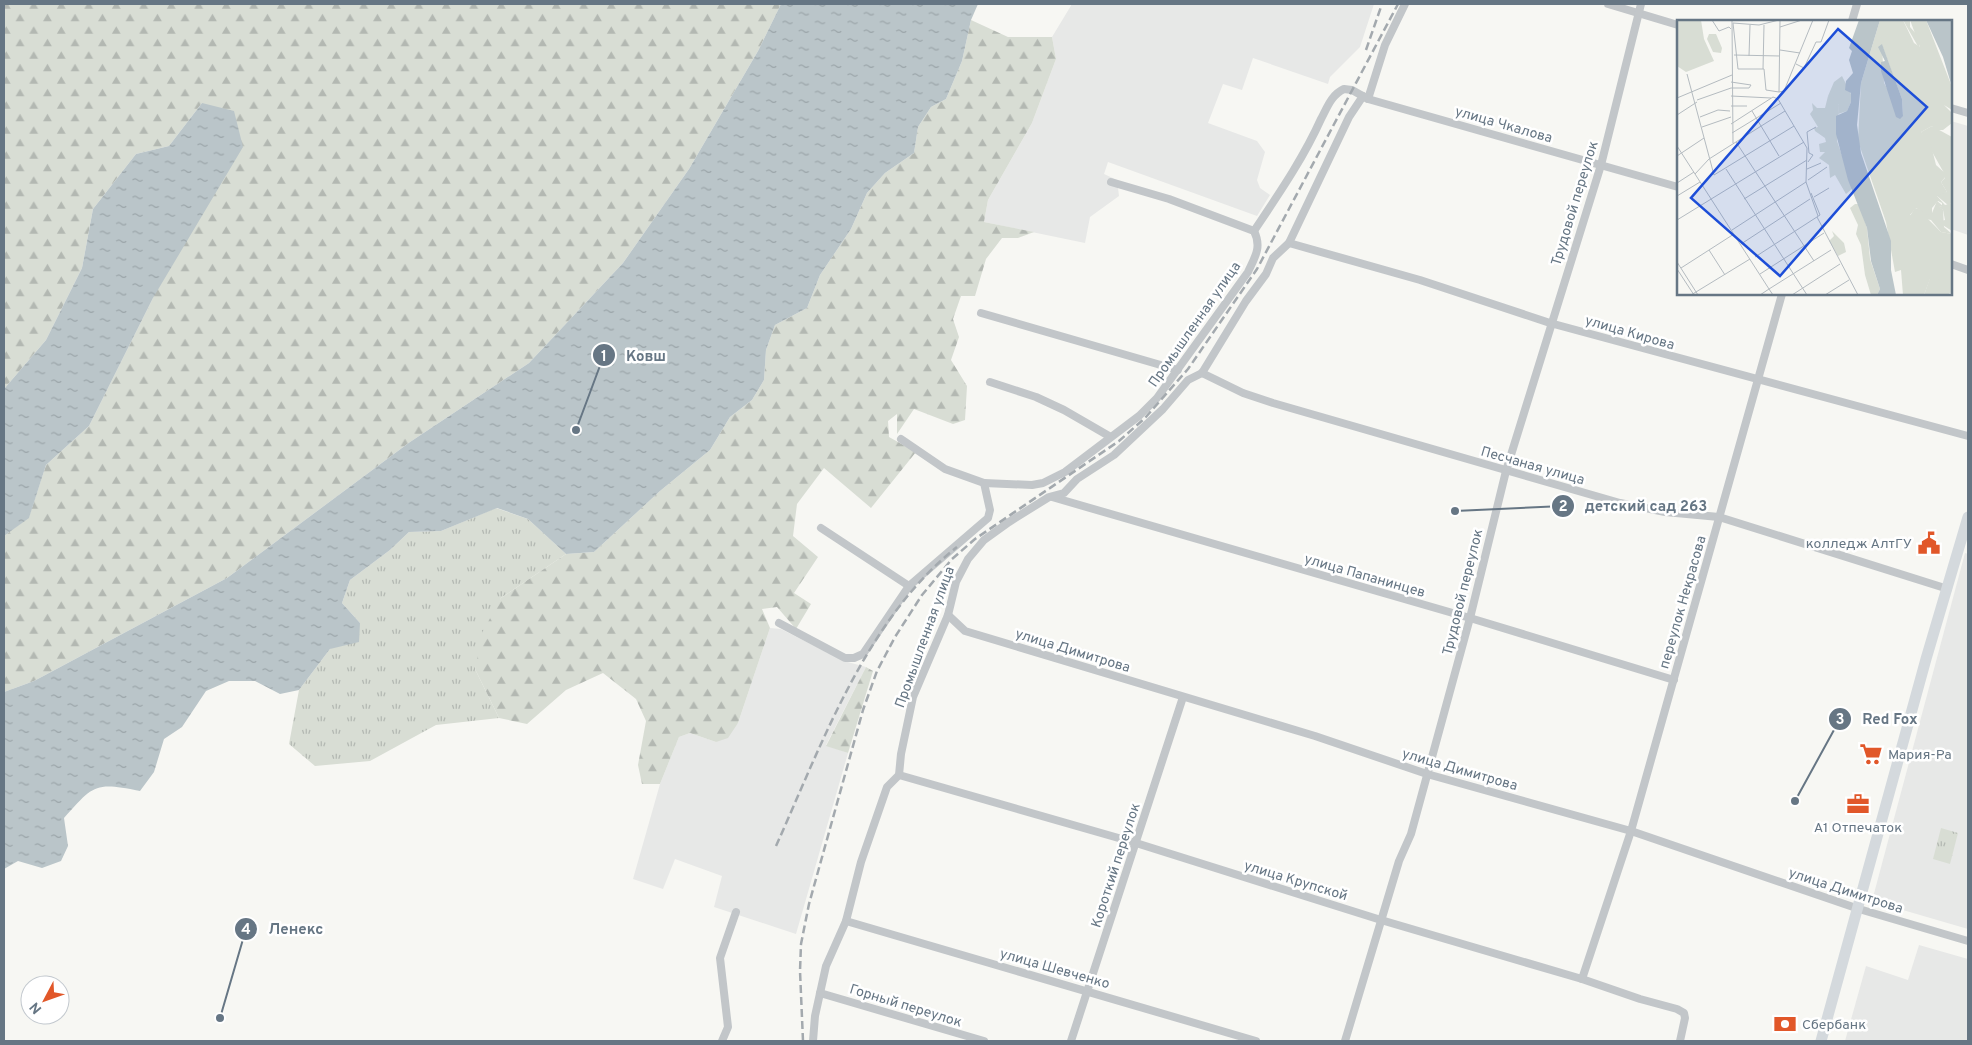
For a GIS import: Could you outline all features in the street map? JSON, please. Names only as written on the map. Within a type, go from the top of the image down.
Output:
[{"type":"main road","points":[[1821,1041],[1948,588],[1964,547],[1968,517]]},
{"type":"street","points":[[1202,374],[1246,301],[1266,274],[1273,258],[1289,243],[1349,117],[1365,97],[1384,45],[1405,4]]},
{"type":"street","points":[[1608,4],[1677,25]]},
{"type":"street","name":"Трудовой переулок","points":[[1345,1041],[1399,861],[1411,834],[1470,618],[1506,471],[1600,165],[1641,4]]},
{"type":"street","points":[[1852,20],[1857,4]]},
{"type":"street","name":"улица Чкалова","points":[[1254,232],[1305,154],[1329,103],[1344,89],[1352,90],[1365,97],[1677,187]]},
{"type":"street","points":[[1952,108],[1968,113]]},
{"type":"street","points":[[1111,182],[1169,199],[1254,232]]},
{"type":"street","name":"Промышленная улица","points":[[778,624],[845,658],[854,658],[864,654],[909,586],[988,518],[990,510],[984,483],[1032,485],[1043,483],[1065,472],[1109,436],[1139,416],[1157,398],[1248,272],[1258,249],[1258,239],[1254,232]]},
{"type":"street","name":"улица Кирова","points":[[1289,243],[1420,280],[1550,323],[1814,396],[1968,436]]},
{"type":"street","points":[[1952,264],[1968,270]]},
{"type":"street","name":"переулок Некрасова","points":[[1582,979],[1631,831],[1782,295]]},
{"type":"street","points":[[981,313],[1178,370]]},
{"type":"street","name":"Промышленная улица","points":[[813,1041],[815,1016],[826,966],[846,921],[869,837],[888,787],[899,775],[901,754],[913,697],[948,615],[956,582],[976,548],[1009,522],[1049,497],[1064,493],[1077,479],[1114,455],[1163,409],[1188,380],[1202,374]]},
{"type":"street","name":"Песчаная улица","points":[[1202,374],[1243,393],[1272,403],[1506,471],[1620,503],[1665,512],[1719,517],[1948,588]]},
{"type":"street","points":[[990,382],[1036,397],[1064,410],[1109,436]]},
{"type":"street","points":[[901,439],[945,469],[984,483]]},
{"type":"street","name":"улица Папанинцев","points":[[1049,497],[1470,618],[1674,680]]},
{"type":"street","points":[[821,528],[909,586]]},
{"type":"street","name":"улица Димитрова","points":[[948,615],[965,631],[1315,736],[1427,774],[1631,831],[1859,909],[1968,941]]},
{"type":"street","name":"Короткий переулок","points":[[1071,1041],[1183,697]]},
{"type":"street","name":"улица Крупской","points":[[899,775],[1136,843],[1381,920],[1677,1009],[1684,1014],[1686,1025],[1680,1041]]},
{"type":"street","points":[[722,1041],[728,1027],[720,958],[736,912]]},
{"type":"street","name":"улица Шевченко","points":[[846,921],[1088,990],[1256,1041]]},
{"type":"street","name":"Горный переулок","points":[[820,993],[984,1041]]},
{"type":"shaded area","points":[[1072,4],[1374,4],[1360,47],[1330,77],[1328,84],[1253,58],[1242,90],[1223,84],[1208,123],[1257,141],[1265,152],[1257,180],[1260,188],[1270,195],[1257,216],[1108,162],[1104,174],[1117,180],[1119,196],[1090,217],[1085,243],[984,222],[988,200],[1032,123],[1056,59],[1052,37]]},
{"type":"shaded area","points":[[1952,121],[1968,126],[1968,235],[1952,229]]},
{"type":"shaded area","points":[[1965,553],[1968,554],[1968,929],[1872,901]]},
{"type":"shaded area","points":[[770,628],[781,629],[844,661],[866,667],[826,745],[848,753],[796,934],[714,907],[722,876],[675,859],[663,889],[633,879],[660,784],[679,737],[690,733],[716,742],[738,723]]},
{"type":"shaded area","points":[[1919,945],[1968,959],[1968,1041],[1845,1041],[1866,966],[1908,980]]},
{"type":"green space","points":[[4,4],[781,4],[758,51],[689,169],[623,263],[529,363],[410,442],[227,578],[34,681],[4,692],[4,536],[29,517],[46,465],[89,426],[153,298],[202,103],[169,146],[136,154],[93,209],[82,268],[46,340],[4,389]]},
{"type":"green space","points":[[971,20],[1008,37],[1052,37],[1056,59],[1032,123],[988,200],[984,222],[1034,232],[1018,238],[1002,238],[986,259],[975,296],[961,296],[953,319],[959,337],[951,360],[967,386],[965,420],[953,424],[914,409],[897,434],[897,414],[888,421],[889,437],[916,452],[871,508],[824,468],[797,504],[793,536],[818,557],[794,593],[811,604],[796,629],[777,607],[762,609],[770,628],[738,723],[728,738],[716,742],[690,733],[679,737],[660,784],[642,784],[638,765],[646,721],[636,699],[603,673],[566,690],[527,724],[499,718],[475,669],[482,633],[501,598],[566,554],[594,552],[660,491],[710,450],[730,417],[752,400],[764,380],[766,350],[775,325],[807,308],[820,275],[851,229],[867,193],[885,173],[914,153],[918,127],[931,107],[946,99],[962,61]]},
{"type":"green space","points":[[496,508],[528,519],[566,554],[501,598],[475,669],[499,718],[436,725],[370,761],[315,766],[289,744],[299,690],[330,649],[360,623],[342,603],[350,580],[390,550],[409,532],[441,531]]},
{"type":"green space","points":[[866,667],[873,671],[848,753],[826,746]]},
{"type":"green space","points":[[1941,828],[1958,833],[1950,864],[1933,859]]},
{"type":"water","points":[[781,4],[978,4],[971,20],[962,61],[946,99],[931,107],[918,127],[914,153],[885,173],[867,193],[851,229],[820,275],[807,308],[775,325],[766,350],[764,380],[752,400],[730,417],[710,450],[660,491],[594,552],[566,554],[528,519],[497,508],[441,531],[409,532],[390,550],[350,580],[342,603],[360,623],[359,642],[330,649],[299,690],[280,694],[255,681],[229,681],[206,691],[182,727],[164,739],[154,772],[140,791],[113,787],[96,789],[82,799],[64,818],[68,846],[61,861],[42,868],[18,861],[4,869],[4,692],[34,681],[227,578],[410,442],[529,363],[623,263],[689,169],[758,51]]},
{"type":"water","points":[[202,103],[234,111],[243,147],[153,298],[89,426],[46,465],[29,518],[4,536],[4,389],[46,340],[82,268],[93,209],[136,154],[169,146]]},
{"type":"railway","points":[[1366,50],[1382,4]]},
{"type":"railway","points":[[803,1041],[800,971],[801,944],[809,904],[863,710],[877,671],[895,637],[922,595],[952,559],[975,539],[1119,441],[1145,418],[1188,369],[1257,269],[1398,4]]},
{"type":"railway","points":[[776,846],[829,726],[872,646],[897,610],[925,576],[957,547]]},
{"type":"place","name":"Ковш","points":[[576,430]]},
{"type":"place","name":"детский сад 263","points":[[1455,511]]},
{"type":"place","name":"колледж АлтГУ","points":[[1929,543]]},
{"type":"place","name":"Мария-Ра","points":[[1871,754]]},
{"type":"place","name":"Red Fox","points":[[1795,801]]},
{"type":"place","name":"А1 Отпечаток","points":[[1858,804]]},
{"type":"place","name":"Ленекс","points":[[220,1018]]},
{"type":"place","name":"Сбербанк","points":[[1785,1024]]}]
